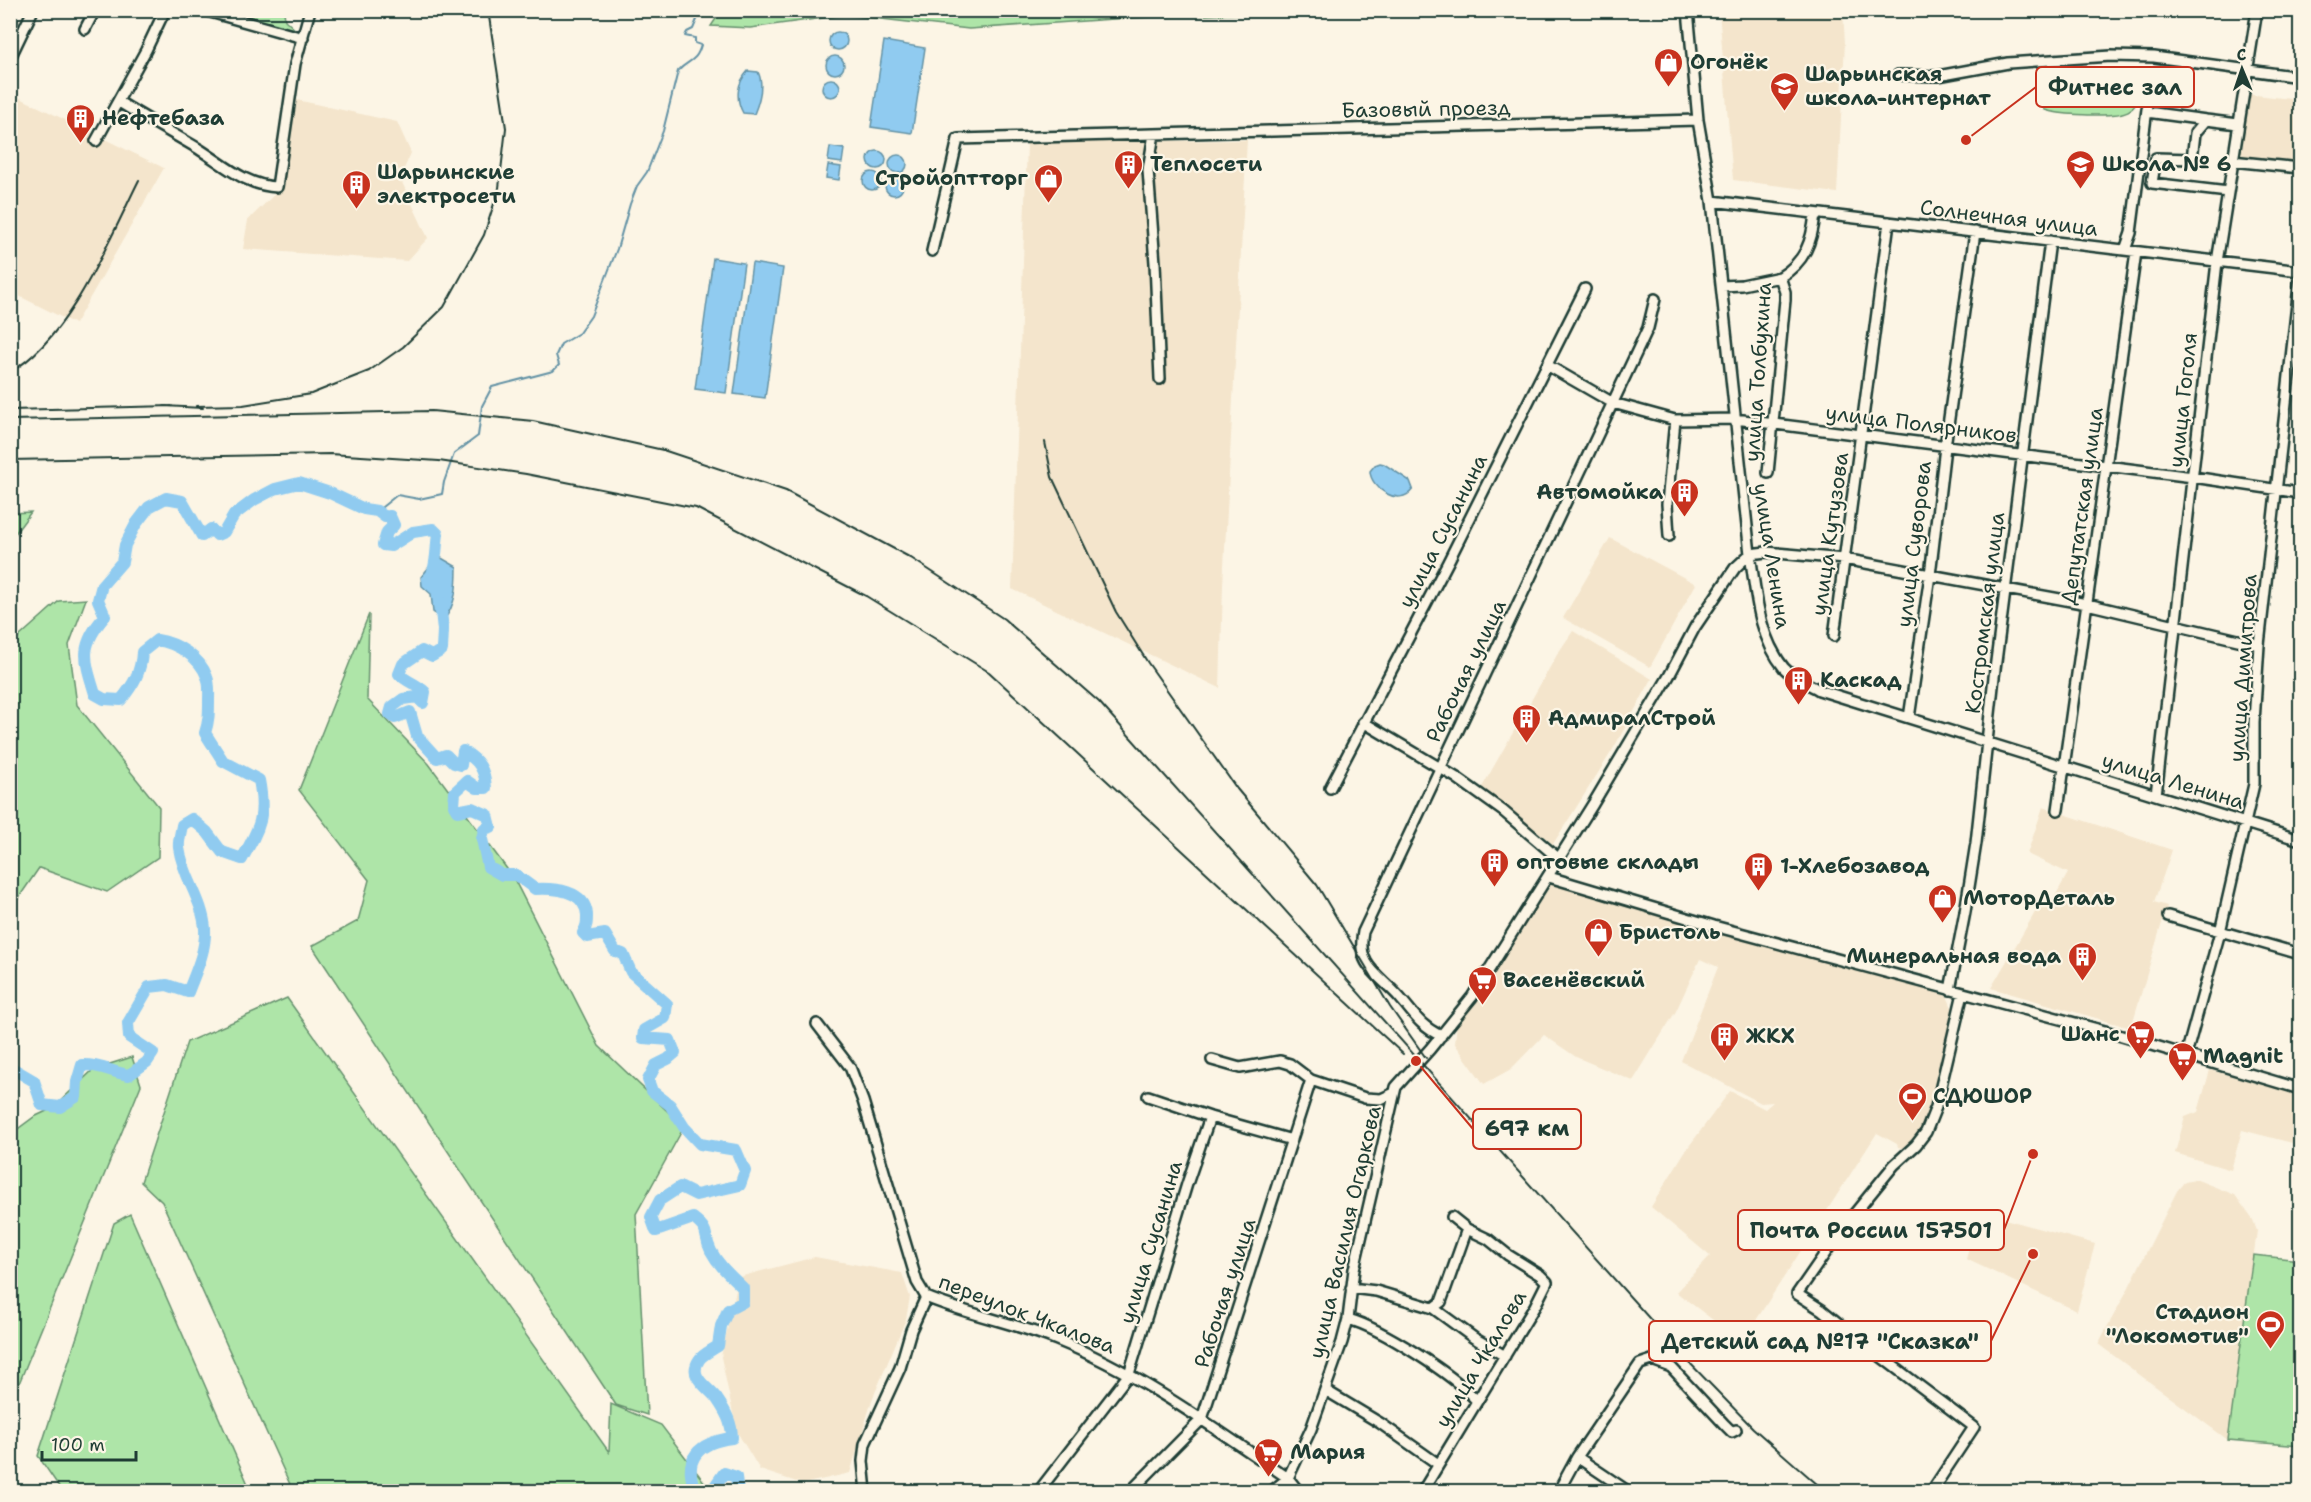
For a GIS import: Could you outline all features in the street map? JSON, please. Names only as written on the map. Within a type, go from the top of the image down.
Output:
[{"type":"street","points":[[10,58],[33,10]]},
{"type":"street","points":[[85,29],[95,10]]},
{"type":"street","points":[[96,141],[165,10]]},
{"type":"street","points":[[203,10],[303,38]]},
{"type":"street","points":[[118,102],[246,179],[277,187],[295,64],[310,10]]},
{"type":"street","name":"улица Ленина","points":[[1688,10],[1698,120],[1712,201],[1722,286],[1750,554],[1759,610],[1767,640],[1785,669],[1820,690],[2301,840]]},
{"type":"street","name":"улица Гоголя","points":[[2156,795],[2193,477],[2202,378],[2232,161],[2257,10]]},
{"type":"street","points":[[1898,75],[1938,76],[2008,63],[2111,56],[2154,57],[2301,77]]},
{"type":"street","points":[[2125,250],[2131,232],[2147,111],[2238,124]]},
{"type":"street","name":"Базовый проезд","points":[[932,251],[958,139],[1698,120]]},
{"type":"street","points":[[2206,120],[2195,133],[2192,159],[2156,158],[2152,183],[2228,192]]},
{"type":"street","points":[[1154,134],[1148,170],[1160,379]]},
{"type":"street","points":[[2232,161],[2301,168]]},
{"type":"street","name":"Солнечная улица","points":[[1712,201],[2301,271]]},
{"type":"street","name":"улица Толбухина","points":[[1768,473],[1785,300],[1780,277],[1794,269],[1802,259],[1811,239],[1815,214]]},
{"type":"street","name":"улица Кутузова","points":[[1834,636],[1890,222]]},
{"type":"street","name":"улица Суворова","points":[[1909,718],[1975,232]]},
{"type":"street","name":"Костромская улица","points":[[1950,990],[1967,901],[2050,240]]},
{"type":"street","name":"Депутатская улица","points":[[2058,810],[2136,252]]},
{"type":"street","points":[[1722,286],[1742,285],[1780,277]]},
{"type":"street","name":"улица Димитрова","points":[[2186,1055],[2220,932],[2254,784],[2254,722],[2259,645],[2301,277]]},
{"type":"street","name":"улица Сусанина","points":[[1330,788],[1450,558],[1585,289]]},
{"type":"street","name":"Рабочая улица","points":[[1441,1036],[1422,1026],[1398,996],[1384,984],[1367,964],[1360,944],[1370,914],[1648,328],[1655,299]]},
{"type":"street","name":"улица Полярников","points":[[1547,365],[1613,403],[1675,420],[1735,419],[1862,434],[1945,447],[2106,465],[2301,493]]},
{"type":"street","points":[[1669,536],[1667,504],[1675,420]]},
{"type":"street","points":[[1750,554],[1766,552],[1844,559],[1930,574],[2087,604],[2259,645]]},
{"type":"street","name":"улица Василия Огаркова","points":[[1271,1491],[1288,1478],[1311,1429],[1342,1342],[1348,1319],[1351,1288],[1394,1104],[1394,1093],[1399,1081],[1430,1049],[1472,997],[1549,877],[1669,676],[1695,627],[1735,568],[1750,554]]},
{"type":"street","points":[[1363,722],[1440,766],[1503,811],[1559,859]]},
{"type":"street","points":[[1549,877],[1714,926],[1963,993],[2301,1089]]},
{"type":"street","points":[[2168,916],[2301,954]]},
{"type":"street","points":[[1931,1491],[1974,1427],[1822,1310],[1797,1294],[1842,1229],[1894,1165],[1916,1145],[1926,1132],[1936,1107],[1963,993]]},
{"type":"street","name":"переулок Чкалова","points":[[817,1024],[838,1051],[853,1076],[875,1137],[917,1282],[926,1297],[1056,1340],[1129,1374],[1202,1419],[1288,1478],[1299,1491]]},
{"type":"street","points":[[1212,1060],[1240,1068],[1280,1061],[1290,1064],[1311,1080],[1373,1099],[1387,1097],[1394,1093]]},
{"type":"street","name":"Рабочая улица","points":[[1130,1491],[1202,1419],[1311,1080]]},
{"type":"street","points":[[1148,1096],[1210,1117],[1292,1140]]},
{"type":"street","name":"улица Сусанина","points":[[1038,1491],[1129,1374],[1210,1117]]},
{"type":"street","name":"улица Чкалова","points":[[1422,1491],[1535,1306],[1547,1282],[1488,1239],[1467,1229],[1452,1217]]},
{"type":"street","points":[[1433,1308],[1441,1302],[1467,1229]]},
{"type":"street","points":[[1351,1288],[1376,1291],[1433,1308],[1474,1338],[1505,1356]]},
{"type":"street","points":[[866,1491],[863,1461],[865,1444],[900,1368],[911,1330],[926,1297]]},
{"type":"street","points":[[1348,1319],[1405,1347],[1453,1380],[1476,1400]]},
{"type":"street","points":[[1558,1491],[1577,1457],[1640,1364],[1652,1360],[1671,1367],[1732,1432],[1736,1430]]},
{"type":"street","points":[[1325,1390],[1380,1423],[1438,1464]]},
{"type":"street","points":[[1577,1457],[1629,1491]]},
{"type":"shaded area","name":"Шарьинская школа-интернат","points":[[1719,11],[1843,11],[1845,43],[1837,193],[1733,180]]},
{"type":"shaded area","name":"Нефтебаза","points":[[10,93],[164,168],[75,324],[11,292]]},
{"type":"shaded area","points":[[2247,94],[2300,100],[2300,162],[2240,156]]},
{"type":"shaded area","name":"Шарьинские электросети","points":[[297,100],[397,122],[411,153],[400,178],[428,238],[407,261],[243,249],[248,220],[279,190]]},
{"type":"shaded area","points":[[1247,140],[1223,585],[1220,688],[1012,589],[1027,143]]},
{"type":"shaded area","points":[[1610,538],[1696,584],[1650,667],[1563,618]]},
{"type":"shaded area","points":[[1573,631],[1652,679],[1612,751],[1553,844],[1481,789],[1558,653]]},
{"type":"shaded area","points":[[2043,807],[2172,850],[2154,902],[2167,906],[2131,1028],[1991,988],[2044,897],[2053,900],[2068,873],[2027,854]]},
{"type":"shaded area","points":[[1553,882],[1617,903],[1753,942],[1889,977],[1947,996],[1956,1017],[1926,1127],[1913,1152],[1898,1147],[1897,1144],[1877,1133],[1742,1342],[1676,1292],[1710,1256],[1651,1207],[1684,1153],[1730,1091],[1765,1109],[1773,1102],[1761,1103],[1681,1061],[1718,967],[1700,959],[1676,1011],[1633,1081],[1576,1057],[1544,1035],[1511,1069],[1484,1084],[1455,1044],[1457,1021]]},
{"type":"shaded area","points":[[2210,1070],[2300,1095],[2300,1145],[2242,1130],[2231,1170],[2175,1153],[2185,1117],[2198,1112]]},
{"type":"shaded area","points":[[2195,1179],[2235,1195],[2253,1220],[2257,1231],[2228,1440],[2098,1344],[2177,1191],[2185,1181]]},
{"type":"shaded area","points":[[1979,1212],[2095,1244],[2077,1311],[1966,1259]]},
{"type":"shaded area","points":[[815,1257],[902,1273],[910,1297],[906,1319],[872,1400],[850,1473],[803,1484],[760,1470],[737,1432],[721,1357],[739,1277]]},
{"type":"green space","points":[[722,10],[1314,11],[1128,18],[969,29],[846,15],[750,28],[711,26]]},
{"type":"green space","points":[[220,11],[284,11],[285,20],[299,33]]},
{"type":"green space","points":[[2059,72],[2125,73],[2136,80],[2137,102],[2126,112],[2108,115],[2066,114],[2045,110],[2041,102],[2041,81],[2050,74]]},
{"type":"green space","points":[[31,512],[11,539],[11,513]]},
{"type":"green space","points":[[86,599],[69,645],[77,705],[159,807],[158,857],[107,892],[39,868],[11,909],[11,644],[59,601]]},
{"type":"green space","points":[[369,614],[367,699],[429,764],[513,877],[599,1046],[684,1127],[636,1214],[647,1415],[616,1405],[312,946],[358,921],[369,880],[299,790]]},
{"type":"green space","points":[[287,998],[609,1452],[611,1404],[661,1425],[711,1491],[293,1491],[162,1202],[141,1182],[187,1042]]},
{"type":"green space","points":[[132,1057],[141,1085],[11,1403],[11,1134],[34,1117],[53,1108],[94,1069]]},
{"type":"green space","points":[[130,1214],[251,1491],[62,1491],[38,1456],[114,1223]]},
{"type":"green space","name":"Стадион \"Локомотив\"","points":[[2253,1255],[2300,1260],[2300,1446],[2228,1440]]},
{"type":"water","points":[[834,32],[842,32],[847,37],[845,48],[834,50],[829,45],[829,37]]},
{"type":"water","points":[[884,41],[925,48],[912,133],[871,127]]},
{"type":"water","points":[[831,56],[839,56],[844,61],[842,72],[831,74],[826,69],[826,61]]},
{"type":"water","points":[[748,71],[758,72],[761,82],[754,114],[743,113],[738,96],[739,86]]},
{"type":"water","points":[[827,79],[835,79],[840,84],[838,95],[827,97],[822,92],[822,84]]},
{"type":"water","points":[[830,147],[844,149],[842,163],[828,161]]},
{"type":"water","points":[[873,151],[881,151],[886,156],[884,167],[873,169],[868,164],[868,156]]},
{"type":"water","points":[[894,155],[902,155],[907,160],[905,171],[894,173],[889,168],[889,160]]},
{"type":"water","points":[[828,165],[841,167],[839,180],[826,178]]},
{"type":"water","points":[[868,172],[876,172],[881,177],[879,188],[868,190],[863,185],[863,177]]},
{"type":"water","points":[[890,177],[898,177],[903,182],[901,193],[890,195],[885,190],[885,182]]},
{"type":"water","points":[[713,258],[744,263],[726,393],[695,389]]},
{"type":"water","points":[[752,263],[783,268],[765,398],[734,394]]},
{"type":"water","points":[[1380,463],[1410,481],[1413,489],[1407,495],[1400,497],[1386,494],[1371,477],[1370,471]]},
{"type":"water","points":[[438,556],[457,567],[455,595],[444,620],[433,612],[431,594],[422,586],[421,577]]},
{"type":"waterway","points":[[377,511],[397,495],[419,499],[442,494],[454,454],[478,436],[482,406],[492,387],[553,371],[559,365],[556,355],[561,344],[579,333],[591,316],[617,249],[637,186],[647,172],[663,131],[678,71],[699,51],[701,45],[695,43],[695,38],[685,36],[693,29],[701,10]]},
{"type":"waterway","points":[[10,1067],[34,1081],[42,1105],[60,1107],[76,1097],[82,1065],[129,1075],[147,1062],[153,1053],[129,1037],[128,1023],[149,987],[167,985],[188,992],[204,945],[205,929],[201,908],[181,859],[179,839],[182,825],[192,819],[207,832],[222,852],[242,859],[260,821],[262,803],[259,780],[223,761],[205,733],[209,713],[208,680],[199,663],[187,652],[172,644],[157,640],[142,652],[136,678],[121,700],[104,699],[95,694],[88,671],[86,653],[91,636],[105,616],[98,600],[102,585],[122,562],[125,545],[136,524],[149,507],[166,498],[182,501],[202,536],[211,529],[217,535],[224,532],[234,515],[254,500],[275,489],[299,483],[330,493],[364,509],[377,511],[385,517],[390,516],[394,525],[387,532],[383,545],[391,546],[413,532],[433,529],[438,534],[433,571]]},
{"type":"waterway","points":[[440,602],[443,630],[442,650],[432,656],[422,651],[403,664],[399,674],[425,692],[423,703],[417,697],[403,699],[392,707],[390,714],[395,718],[410,712],[417,736],[437,758],[446,755],[454,763],[461,765],[463,751],[480,766],[486,788],[477,788],[467,781],[455,792],[454,806],[457,811],[472,808],[488,815],[491,827],[484,829],[482,839],[488,867],[502,875],[516,875],[535,889],[559,890],[581,900],[587,915],[583,933],[587,937],[605,934],[615,951],[623,954],[631,972],[667,1004],[665,1018],[644,1030],[643,1038],[670,1040],[675,1053],[656,1065],[648,1080],[652,1091],[670,1105],[684,1127],[700,1144],[736,1150],[745,1171],[740,1185],[696,1195],[680,1187],[660,1200],[651,1217],[656,1231],[693,1218],[705,1230],[708,1245],[718,1261],[743,1288],[743,1302],[728,1310],[721,1326],[718,1346],[702,1356],[696,1366],[701,1382],[714,1395],[726,1413],[732,1438],[711,1443],[696,1454],[691,1470],[696,1492]]},
{"type":"waterway","points":[[707,1492],[715,1486],[724,1473],[736,1477],[738,1492]]},
{"type":"railway","points":[[196,406],[243,405],[311,394],[369,371],[403,347],[444,307],[484,235],[499,188],[506,128],[488,10]]},
{"type":"railway","points":[[10,372],[31,357],[51,337],[69,312],[101,258],[139,180]]},
{"type":"railway","points":[[164,406],[203,408]]},
{"type":"railway","points":[[10,410],[172,406]]},
{"type":"railway","points":[[10,420],[432,411],[533,421],[663,450],[786,491],[911,558],[1004,619],[1099,702],[1682,1355],[1753,1428],[1826,1492]]},
{"type":"railway","points":[[1045,442],[1052,477],[1116,612],[1148,663],[1237,789],[1317,885],[1390,1007],[1426,1058]]},
{"type":"railway","points":[[10,460],[330,454],[439,461],[526,474],[696,508],[866,596],[989,672],[1403,1054]]},
{"type":"place","name":"Огонёк","points":[[1669,88]]},
{"type":"place","name":"Шарьинская школа-интернат","points":[[1784,112]]},
{"type":"place","name":"Фитнес зал","points":[[1966,140]]},
{"type":"place","name":"Нефтебаза","points":[[81,144]]},
{"type":"place","name":"Теплосети","points":[[1129,190]]},
{"type":"place","name":"Школа № 6","points":[[2081,190]]},
{"type":"place","name":"Стройоптторг","points":[[1049,204]]},
{"type":"place","name":"Шарьинские электросети","points":[[356,210]]},
{"type":"place","name":"Автомойка","points":[[1684,518]]},
{"type":"place","name":"Каскад","points":[[1799,706]]},
{"type":"place","name":"АдмиралСтрой","points":[[1527,744]]},
{"type":"place","name":"оптовые склады","points":[[1495,888]]},
{"type":"place","name":"1-Хлебозавод","points":[[1759,892]]},
{"type":"place","name":"МоторДеталь","points":[[1942,924]]},
{"type":"place","name":"Бристоль","points":[[1598,958]]},
{"type":"place","name":"Минеральная вода","points":[[2082,982]]},
{"type":"place","name":"Васенёвский","points":[[1482,1006]]},
{"type":"place","name":"Шанс","points":[[2141,1060]]},
{"type":"place","name":"697 км","points":[[1416,1061]]},
{"type":"place","name":"ЖКХ","points":[[1725,1062]]},
{"type":"place","name":"Magnit","points":[[2182,1082]]},
{"type":"place","name":"СДЮШОР","points":[[1912,1122]]},
{"type":"place","name":"Почта России 157501","points":[[2033,1154]]},
{"type":"place","name":"Детский сад №17 \"Сказка\"","points":[[2033,1254]]},
{"type":"place","name":"Стадион \"Локомотив\"","points":[[2270,1350]]},
{"type":"place","name":"Мария","points":[[1269,1478]]}]
